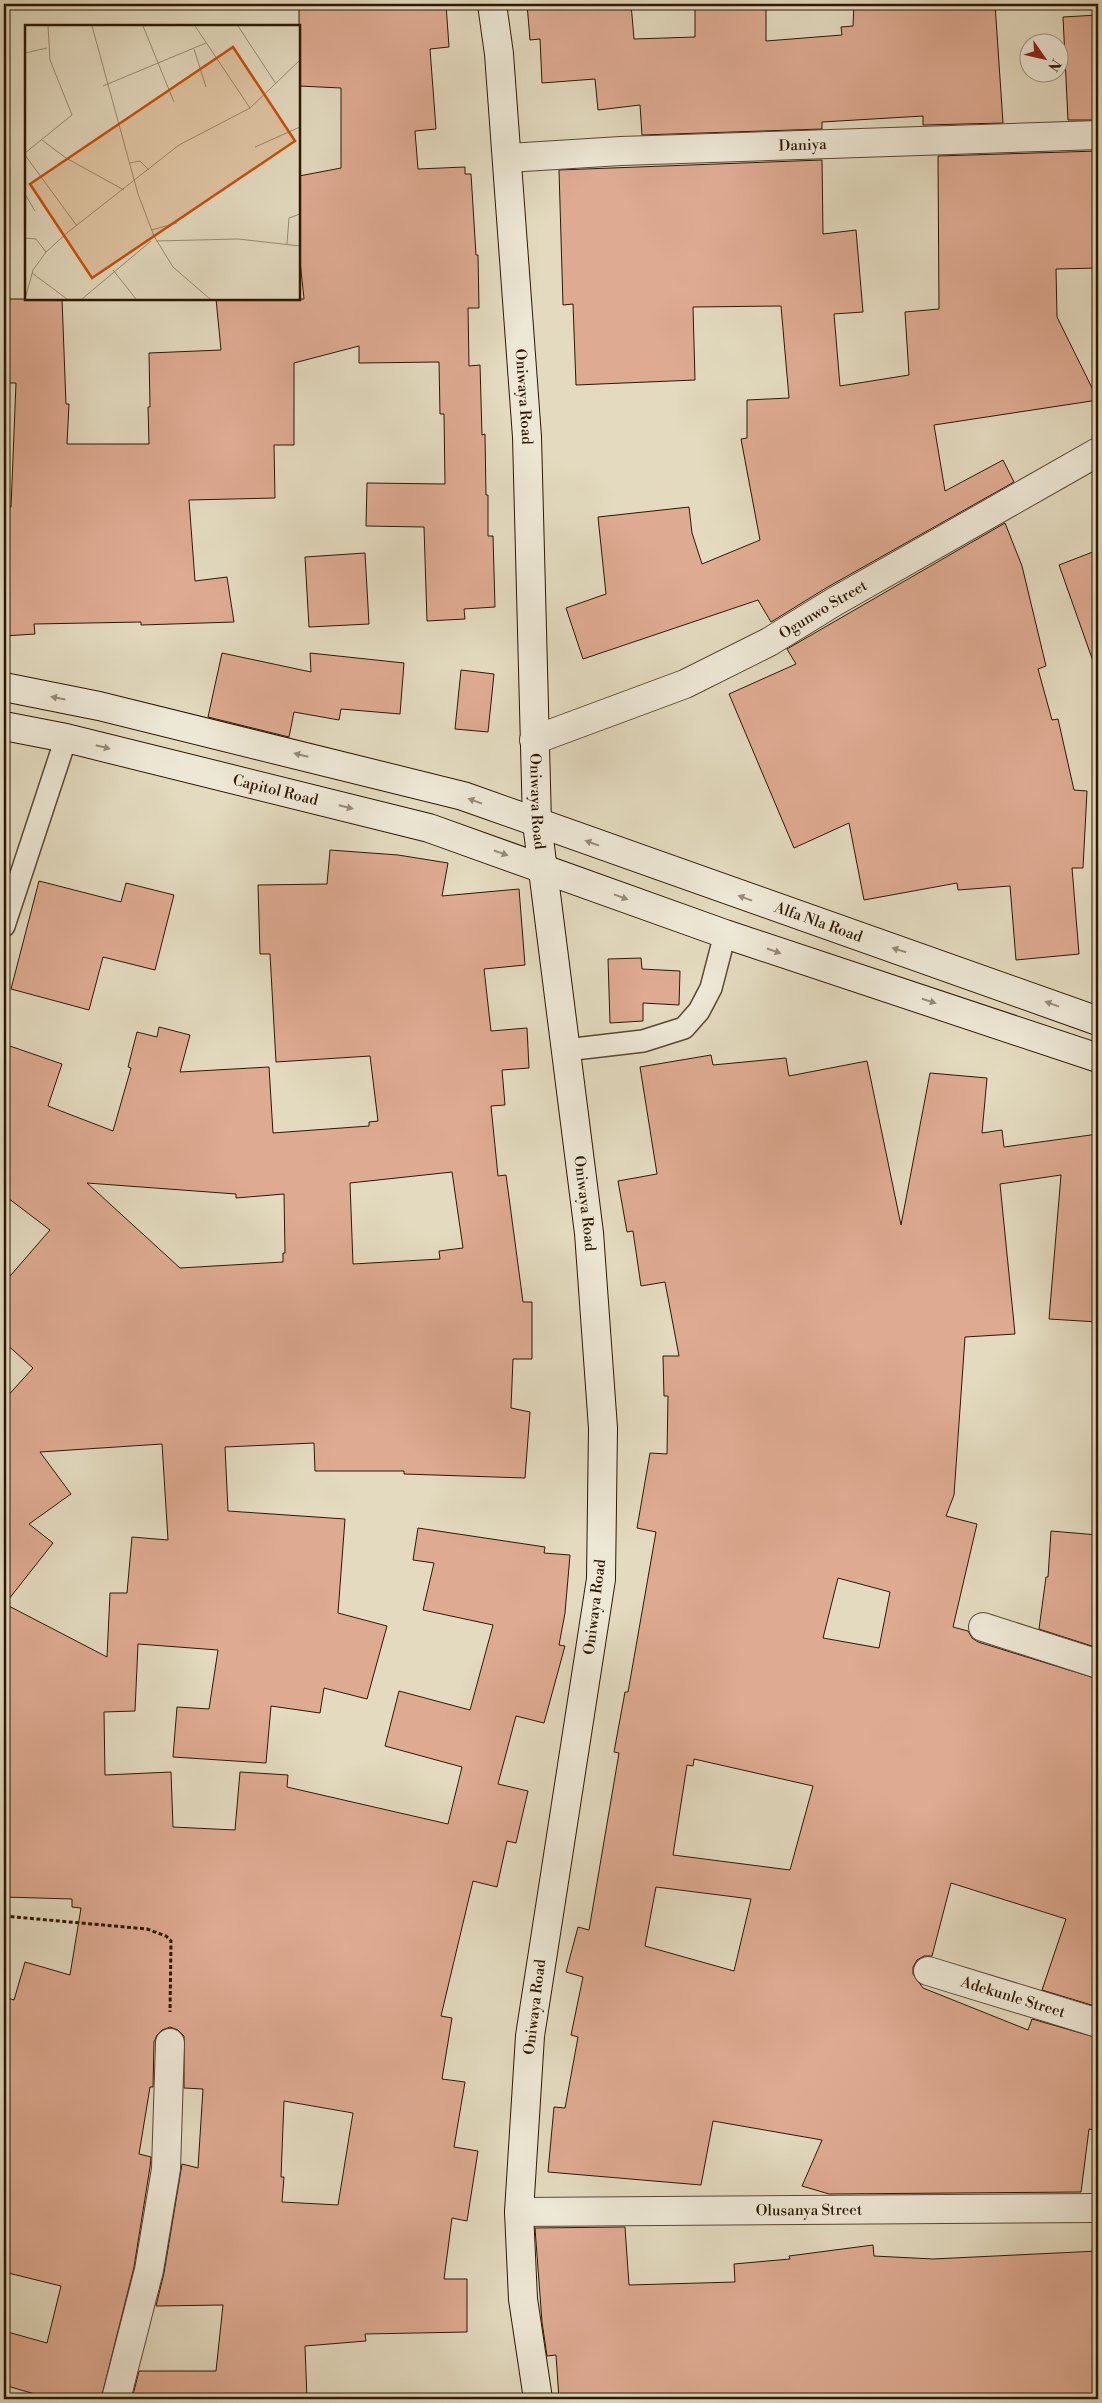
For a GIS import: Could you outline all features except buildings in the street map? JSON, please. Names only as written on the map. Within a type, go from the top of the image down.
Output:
[{"type":"main road","name":"Oniwaya Road","points":[[492,4],[499,54],[527,437],[537,823],[589,1233],[603,1428],[601,1579],[530,2036],[519,2212],[524,2299],[538,2399]]},
{"type":"main road","name":"Daniya","points":[[507,158],[621,151],[1098,135]]},
{"type":"main road","name":"Ogunwo Street","points":[[534,740],[685,684],[768,642],[1098,452]]},
{"type":"main road","points":[[4,687],[100,706],[463,796],[537,823]]},
{"type":"main road","name":"Capitol Road","points":[[4,726],[66,738],[429,828],[543,868]]},
{"type":"main road","name":"Alfa Nla Road","points":[[537,823],[1098,1021]]},
{"type":"main road","points":[[543,868],[725,934],[1098,1058]]},
{"type":"main road","points":[[983,1628],[1098,1664]]},
{"type":"main road","name":"Adekunle Street","points":[[928,1971],[1098,2023]]},
{"type":"main road","points":[[116,2399],[149,2270],[166,2169],[170,2042]]},
{"type":"main road","name":"Olusanya Street","points":[[519,2212],[1098,2208]]},
{"type":"lane","points":[[4,926],[66,738]]},
{"type":"lane","points":[[566,1050],[643,1042],[684,1028],[699,1011],[711,988],[725,934]]},
{"type":"path","points":[[4,1916],[147,1929],[166,1936],[171,1941],[170,2042]]}]
